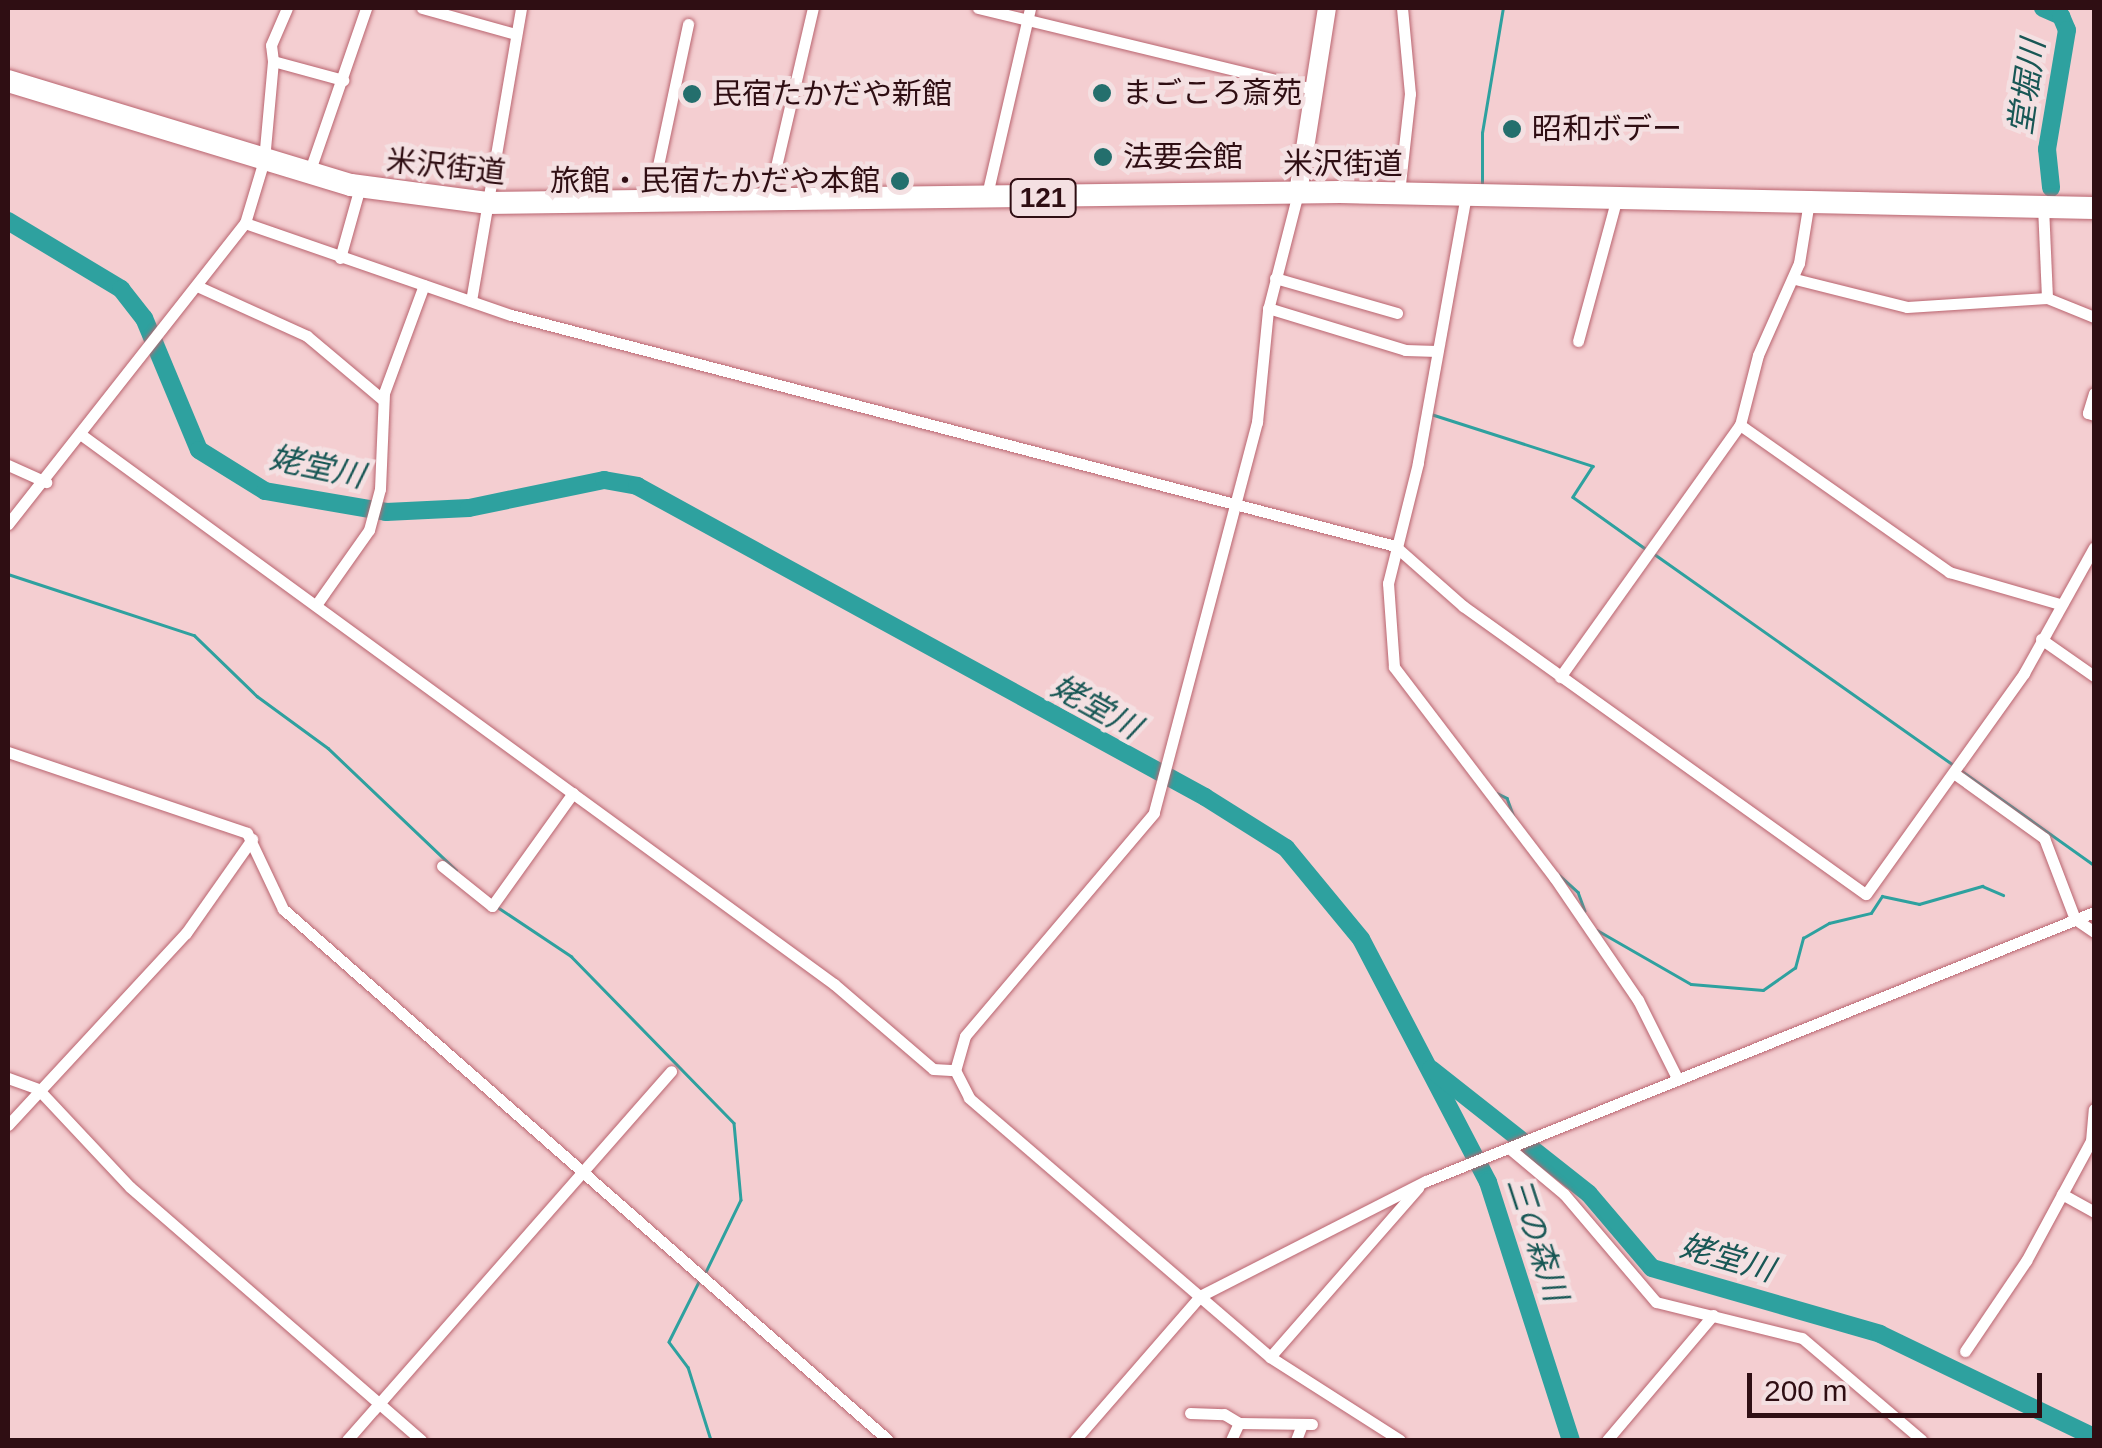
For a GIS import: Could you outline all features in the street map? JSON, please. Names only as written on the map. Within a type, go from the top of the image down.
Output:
[{"type":"highway","name":"米沢街道","points":[[8,81],[360,187],[488,204],[1399,193],[2094,208]]},
{"type":"street","points":[[8,524],[142,361],[245,222],[264,160],[271,45],[287,8]]},
{"type":"street","points":[[310,174],[366,8]]},
{"type":"street","points":[[422,8],[515,34]]},
{"type":"street","points":[[471,301],[520,8]]},
{"type":"street","points":[[768,202],[812,8]]},
{"type":"street","points":[[978,8],[1029,13],[1128,48],[1314,89]]},
{"type":"street","points":[[1327,8],[1298,193],[1268,308],[1259,410],[1146,827],[966,1036],[954,1070],[969,1098],[1270,1357],[1400,1440]]},
{"type":"street","points":[[1399,193],[1410,94],[1402,8]]},
{"type":"street","points":[[986,199],[1029,13]]},
{"type":"street","points":[[650,203],[688,24]]},
{"type":"street","points":[[272,61],[343,80]]},
{"type":"street","points":[[340,258],[360,187]]},
{"type":"street","points":[[1466,194],[1418,463],[1387,592],[1397,677],[1554,877],[1638,1000],[1678,1080]]},
{"type":"street","points":[[1578,341],[1617,197]]},
{"type":"street","points":[[1560,677],[1740,425],[1758,355],[1799,263],[1809,201]]},
{"type":"street","points":[[2043,206],[2047,298]]},
{"type":"street","points":[[245,222],[471,301],[1396,546],[1463,606],[1866,894],[1955,774],[2094,548]]},
{"type":"street","points":[[1276,278],[1397,312]]},
{"type":"street","points":[[1795,279],[1907,307],[2047,298],[2094,317]]},
{"type":"street","points":[[316,606],[369,530],[378,494],[384,400],[424,285]]},
{"type":"street","points":[[198,286],[307,336],[384,400]]},
{"type":"street","points":[[1268,308],[1404,350],[1437,351]]},
{"type":"street","points":[[2094,393],[2088,413],[2094,415]]},
{"type":"street","points":[[1740,425],[1950,572],[2060,604]]},
{"type":"street","points":[[82,436],[834,984],[932,1069],[954,1070]]},
{"type":"street","points":[[8,466],[46,482]]},
{"type":"street","points":[[2041,639],[2094,676]]},
{"type":"street","points":[[8,754],[235,827],[252,839],[283,908],[888,1440]]},
{"type":"street","points":[[1955,774],[2044,838],[2075,919],[2094,932]]},
{"type":"street","points":[[442,866],[492,906],[573,793]]},
{"type":"street","points":[[8,1126],[38,1089],[186,933],[252,839]]},
{"type":"street","points":[[1075,1440],[1200,1296],[1420,1184],[2094,912]]},
{"type":"street","points":[[347,1440],[671,1070]]},
{"type":"street","points":[[8,1078],[38,1089],[130,1187],[421,1440]]},
{"type":"street","points":[[1965,1351],[2091,1141],[2094,1110]]},
{"type":"street","points":[[1507,1149],[1564,1194],[1656,1302],[1802,1338],[1922,1440]]},
{"type":"street","points":[[1270,1357],[1420,1184]]},
{"type":"street","points":[[2062,1194],[2094,1212]]},
{"type":"street","points":[[1607,1440],[1713,1315]]},
{"type":"street","points":[[1190,1413],[1224,1414],[1239,1423],[1307,1424],[1296,1440]]},
{"type":"street","points":[[1231,1440],[1239,1423]]},
{"type":"waterway","points":[[1482,183],[1482,133],[1503,8]]},
{"type":"waterway","name":"堂堀川","points":[[2043,8],[2061,16],[2067,30],[2047,149],[2051,188]]},
{"type":"waterway","name":"姥堂川","points":[[8,221],[121,289],[144,318],[199,450],[265,491],[386,512],[469,508],[604,480],[637,486],[1205,797],[1286,848],[1361,939],[1488,1182],[1571,1440]]},
{"type":"waterway","points":[[1431,414],[1593,466],[1573,497],[1646,549]]},
{"type":"waterway","points":[[1653,553],[1953,765]]},
{"type":"waterway","points":[[8,574],[194,635],[257,696],[328,748],[456,870]]},
{"type":"waterway","points":[[1959,769],[2094,865]]},
{"type":"waterway","points":[[1497,793],[1507,798],[1514,817]]},
{"type":"waterway","points":[[1558,874],[1578,892],[1585,911]]},
{"type":"waterway","points":[[1597,930],[1691,984],[1763,990],[1795,968],[1803,938],[1829,923],[1871,913],[1882,896],[1919,904],[1982,886],[2003,895]]},
{"type":"waterway","points":[[499,908],[571,956],[734,1123],[741,1200],[706,1272]]},
{"type":"waterway","name":"姥堂川","points":[[1431,1069],[1589,1194],[1652,1268],[1880,1334],[2094,1437]]},
{"type":"waterway","points":[[700,1280],[669,1342],[688,1367],[711,1440]]},
{"type":"place","name":"まごころ斎苑","points":[[1102,93]]},
{"type":"place","name":"民宿たかだや新館","points":[[692,94]]},
{"type":"place","name":"昭和ボデー","points":[[1512,129]]},
{"type":"place","name":"法要会館","points":[[1103,157]]},
{"type":"place","name":"旅館・民宿たかだや本館","points":[[900,181]]},
{"type":"water label","name":"三の森川","points":[[1537,1239]]}]
